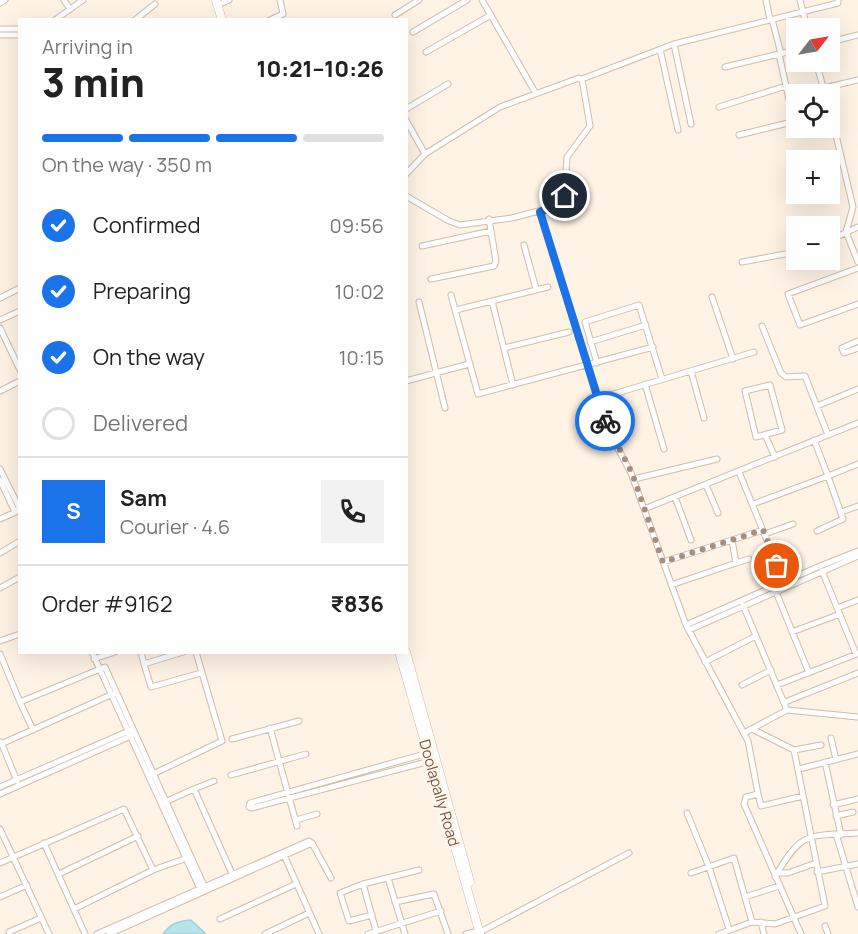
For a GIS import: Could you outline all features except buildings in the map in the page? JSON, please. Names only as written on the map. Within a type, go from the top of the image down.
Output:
[{"type":"main road","points":[[222,1],[222,18]]},
{"type":"main road","points":[[222,1],[226,18]]},
{"type":"main road","name":"Doolapally Road","points":[[400,654],[418,706],[482,932]]},
{"type":"main road","name":"Doolapally Road","points":[[406,654],[429,757],[482,932]]},
{"type":"street","points":[[0,3],[5,0]]},
{"type":"street","points":[[64,0],[70,9]]},
{"type":"street","points":[[58,18],[83,0]]},
{"type":"street","points":[[274,18],[283,14],[280,0]]},
{"type":"street","points":[[395,15],[419,0]]},
{"type":"street","points":[[413,32],[467,0]]},
{"type":"street","points":[[482,0],[535,92]]},
{"type":"street","points":[[719,107],[786,87],[766,0]]},
{"type":"street","points":[[800,0],[804,18]]},
{"type":"street","points":[[408,172],[425,154],[490,112],[535,92],[582,79],[674,44],[838,3],[838,0]]},
{"type":"street","points":[[138,18],[155,4]]},
{"type":"street","points":[[426,52],[491,15]]},
{"type":"street","points":[[0,29],[18,28]]},
{"type":"street","points":[[0,35],[18,35]]},
{"type":"street","points":[[840,40],[858,35]]},
{"type":"street","points":[[674,44],[691,124]]},
{"type":"street","points":[[660,49],[678,130]]},
{"type":"street","points":[[725,67],[786,52]]},
{"type":"street","points":[[408,197],[448,221],[460,225],[540,212],[564,202],[567,156],[590,126],[582,79]]},
{"type":"street","points":[[840,87],[858,82]]},
{"type":"street","points":[[408,108],[448,84]]},
{"type":"street","points":[[408,124],[425,154]]},
{"type":"street","points":[[739,135],[786,124]]},
{"type":"street","points":[[836,138],[853,207],[846,232],[858,262]]},
{"type":"street","points":[[540,212],[606,424],[633,479],[687,628],[748,741],[761,806],[804,796]]},
{"type":"street","points":[[431,279],[494,266],[496,261],[489,219]]},
{"type":"street","points":[[840,235],[858,228]]},
{"type":"street","points":[[422,246],[491,231]]},
{"type":"street","points":[[524,245],[536,289]]},
{"type":"street","points":[[742,262],[786,254]]},
{"type":"street","points":[[858,268],[788,294],[800,326],[858,304]]},
{"type":"street","points":[[456,310],[548,287]]},
{"type":"street","points":[[0,298],[18,289]]},
{"type":"street","points":[[451,295],[478,394],[652,347]]},
{"type":"street","points":[[712,297],[733,359]]},
{"type":"street","points":[[492,301],[513,385]]},
{"type":"street","points":[[420,302],[445,408]]},
{"type":"street","points":[[597,363],[585,322],[639,305],[662,379]]},
{"type":"street","points":[[0,320],[18,312]]},
{"type":"street","points":[[590,342],[646,325]]},
{"type":"street","points":[[762,326],[781,373],[786,377],[805,376],[828,435]]},
{"type":"street","points":[[0,328],[18,365]]},
{"type":"street","points":[[504,348],[568,332]]},
{"type":"street","points":[[858,341],[842,348],[844,353],[858,348]]},
{"type":"street","points":[[12,351],[18,349]]},
{"type":"street","points":[[597,399],[754,352]]},
{"type":"street","points":[[408,380],[469,364]]},
{"type":"street","points":[[691,371],[704,418]]},
{"type":"street","points":[[0,392],[18,382]]},
{"type":"street","points":[[645,384],[664,449]]},
{"type":"street","points":[[770,385],[782,430],[765,435],[756,437],[745,391],[770,385]]},
{"type":"street","points":[[817,406],[858,388]]},
{"type":"street","points":[[644,509],[858,423]]},
{"type":"street","points":[[765,435],[774,457]]},
{"type":"street","points":[[814,441],[843,519],[817,531]]},
{"type":"street","points":[[633,479],[717,459]]},
{"type":"street","points":[[753,504],[858,464]]},
{"type":"street","points":[[0,469],[2,479],[18,509],[0,519]]},
{"type":"street","points":[[740,472],[784,582]]},
{"type":"street","points":[[706,485],[718,513]]},
{"type":"street","points":[[675,497],[691,540]]},
{"type":"street","points":[[841,512],[858,506]]},
{"type":"street","points":[[663,562],[793,524]]},
{"type":"street","points":[[732,540],[736,563]]},
{"type":"street","points":[[0,553],[18,542]]},
{"type":"street","points":[[687,628],[784,582],[858,551]]},
{"type":"street","points":[[743,603],[776,592],[858,556]]},
{"type":"street","points":[[671,585],[749,559]]},
{"type":"street","points":[[777,686],[857,654],[822,571]]},
{"type":"street","points":[[0,588],[18,578]]},
{"type":"street","points":[[776,592],[809,673]]},
{"type":"street","points":[[792,632],[858,600]]},
{"type":"street","points":[[743,603],[787,710]]},
{"type":"street","points":[[0,641],[18,635]]},
{"type":"street","points":[[705,662],[756,636]]},
{"type":"street","points":[[0,654],[33,730]]},
{"type":"street","points":[[142,654],[152,688],[201,673]]},
{"type":"street","points":[[144,664],[176,654]]},
{"type":"street","points":[[151,775],[222,743],[223,738],[196,654]]},
{"type":"street","points":[[93,656],[103,668],[203,890]]},
{"type":"street","points":[[20,702],[103,668]]},
{"type":"street","points":[[742,685],[771,670]]},
{"type":"street","points":[[785,702],[858,673]]},
{"type":"street","points":[[18,782],[1,742],[114,694]]},
{"type":"street","points":[[744,733],[787,710],[858,717]]},
{"type":"street","points":[[232,739],[299,721]]},
{"type":"street","points":[[270,728],[297,823],[317,814]]},
{"type":"street","points":[[752,729],[794,750],[821,745]]},
{"type":"street","points":[[0,787],[18,782],[131,732]]},
{"type":"street","points":[[831,738],[836,760]]},
{"type":"street","points":[[719,934],[752,922],[775,924],[825,906],[794,750]]},
{"type":"street","points":[[231,776],[306,754]]},
{"type":"street","points":[[799,769],[858,754]]},
{"type":"street","points":[[429,757],[379,767],[322,783],[288,795],[252,808],[249,807],[250,803],[288,795],[323,790],[381,774],[429,757]]},
{"type":"street","points":[[825,762],[845,867],[858,907]]},
{"type":"street","points":[[379,767],[381,774]]},
{"type":"street","points":[[163,803],[214,780]]},
{"type":"street","points":[[0,794],[18,782]]},
{"type":"street","points":[[322,783],[323,790]]},
{"type":"street","points":[[194,789],[233,877]]},
{"type":"street","points":[[758,794],[746,797],[743,801],[801,934]]},
{"type":"street","points":[[833,806],[858,799]]},
{"type":"street","points":[[0,863],[123,809],[127,811],[153,870]]},
{"type":"street","points":[[836,816],[853,812]]},
{"type":"street","points":[[687,813],[709,867],[729,929]]},
{"type":"street","points":[[0,829],[49,934]]},
{"type":"street","points":[[776,875],[790,852],[811,835],[858,833]]},
{"type":"street","points":[[59,874],[138,836]]},
{"type":"street","points":[[97,934],[284,855],[310,840],[331,878]]},
{"type":"street","points":[[44,843],[86,934]]},
{"type":"street","points":[[466,934],[482,932],[629,853]]},
{"type":"street","points":[[284,855],[319,934]]},
{"type":"street","points":[[74,909],[153,870],[188,857]]},
{"type":"street","points":[[691,873],[734,858],[752,922]]},
{"type":"street","points":[[776,875],[816,863]]},
{"type":"street","points":[[818,872],[858,864]]},
{"type":"street","points":[[372,915],[349,921],[339,895],[344,890],[363,884],[419,870]]},
{"type":"street","points":[[388,878],[405,934]]},
{"type":"street","points":[[220,919],[296,884]]},
{"type":"street","points":[[363,884],[376,931]]},
{"type":"street","points":[[0,897],[27,885]]},
{"type":"street","points":[[745,897],[779,886]]},
{"type":"street","points":[[109,934],[203,890]]},
{"type":"street","points":[[395,902],[433,894],[448,934]]},
{"type":"street","points":[[368,934],[441,911]]},
{"type":"street","points":[[265,934],[309,913]]},
{"type":"street","points":[[9,933],[41,918]]},
{"type":"street","points":[[761,922],[764,934]]},
{"type":"street","points":[[825,926],[828,934]]},
{"type":"water","points":[[191,920],[206,934],[163,934],[175,923]]},
{"type":"way so far","points":[[605,421],[632,473],[663,562],[763,530],[777,566]]},
{"type":"route","points":[[565,196],[561,205],[540,212],[564,283],[605,421]]}]
